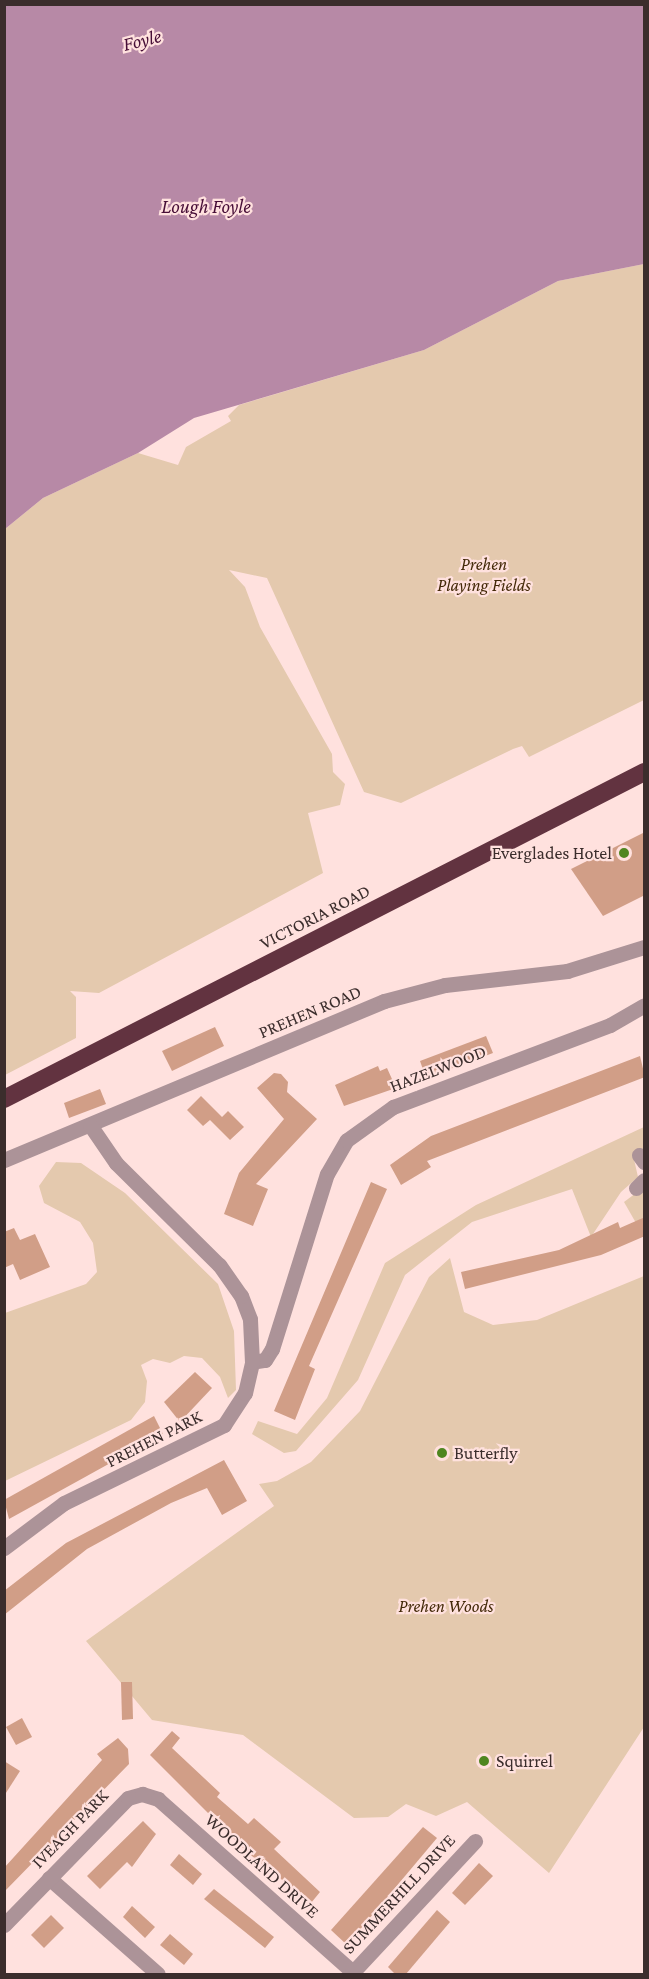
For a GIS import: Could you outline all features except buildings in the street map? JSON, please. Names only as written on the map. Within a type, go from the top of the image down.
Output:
[{"type":"highway","name":"VICTORIA ROAD","points":[[4,1099],[645,772]]},
{"type":"street","name":"PREHEN ROAD","points":[[4,1160],[384,1001],[445,985],[567,971],[645,947]]},
{"type":"street","name":"HAZELWOOD","points":[[252,1362],[265,1359],[272,1349],[327,1174],[347,1140],[393,1107],[610,1025],[645,1005]]},
{"type":"street","name":"PREHEN PARK","points":[[4,1548],[64,1503],[224,1425],[245,1393],[252,1362],[250,1319],[241,1296],[219,1265],[116,1164],[90,1125]]},
{"type":"street","name":"IVEAGH PARK","points":[[4,1925],[128,1798],[142,1794]]},
{"type":"street","name":"WOODLAND DRIVE","points":[[142,1794],[158,1799],[352,1973]]},
{"type":"street","name":"SUMMERHILL DRIVE","points":[[352,1973],[475,1841]]},
{"type":"street","points":[[49,1878],[158,1974]]},
{"type":"green space","name":"Prehen Playing Fields","points":[[644,264],[644,700],[529,757],[522,746],[513,749],[401,803],[364,792],[267,578],[229,570],[245,587],[260,627],[332,754],[333,772],[345,784],[340,805],[308,813],[323,873],[99,993],[70,991],[76,997],[76,1038],[5,1075],[5,529],[43,498],[138,453],[178,465],[186,447],[231,421],[228,416],[239,405],[424,350],[558,281]]},
{"type":"green space","points":[[644,1127],[644,1153],[633,1155],[638,1177],[621,1192],[591,1237],[572,1189],[472,1222],[405,1275],[358,1380],[296,1451],[284,1453],[252,1434],[258,1421],[297,1434],[327,1398],[385,1263],[476,1205]]},
{"type":"green space","points":[[56,1162],[81,1163],[125,1193],[218,1284],[234,1331],[236,1390],[228,1398],[220,1377],[202,1358],[184,1356],[170,1363],[153,1359],[141,1365],[147,1381],[145,1402],[131,1420],[5,1481],[5,1313],[86,1284],[97,1272],[93,1243],[80,1222],[44,1203],[39,1186]]},
{"type":"green space","points":[[644,1187],[644,1217],[636,1223],[624,1202]]},
{"type":"green space","name":"Prehen Woods","points":[[450,1258],[464,1312],[493,1325],[537,1320],[644,1276],[644,1727],[549,1873],[467,1802],[436,1816],[406,1804],[388,1817],[354,1818],[243,1735],[152,1720],[86,1641],[274,1506],[259,1484],[277,1481],[311,1462],[360,1411],[429,1277]]},
{"type":"water","name":"Lough Foyle","points":[[5,4],[644,5],[644,264],[558,281],[424,350],[194,418],[138,453],[43,498],[5,529]]},
{"type":"place","name":"Everglades Hotel","points":[[624,853]]},
{"type":"place","name":"Butterfly","points":[[442,1453]]},
{"type":"place","name":"Squirrel","points":[[484,1761]]},
{"type":"water label","name":"Foyle","points":[[142,40]]}]
